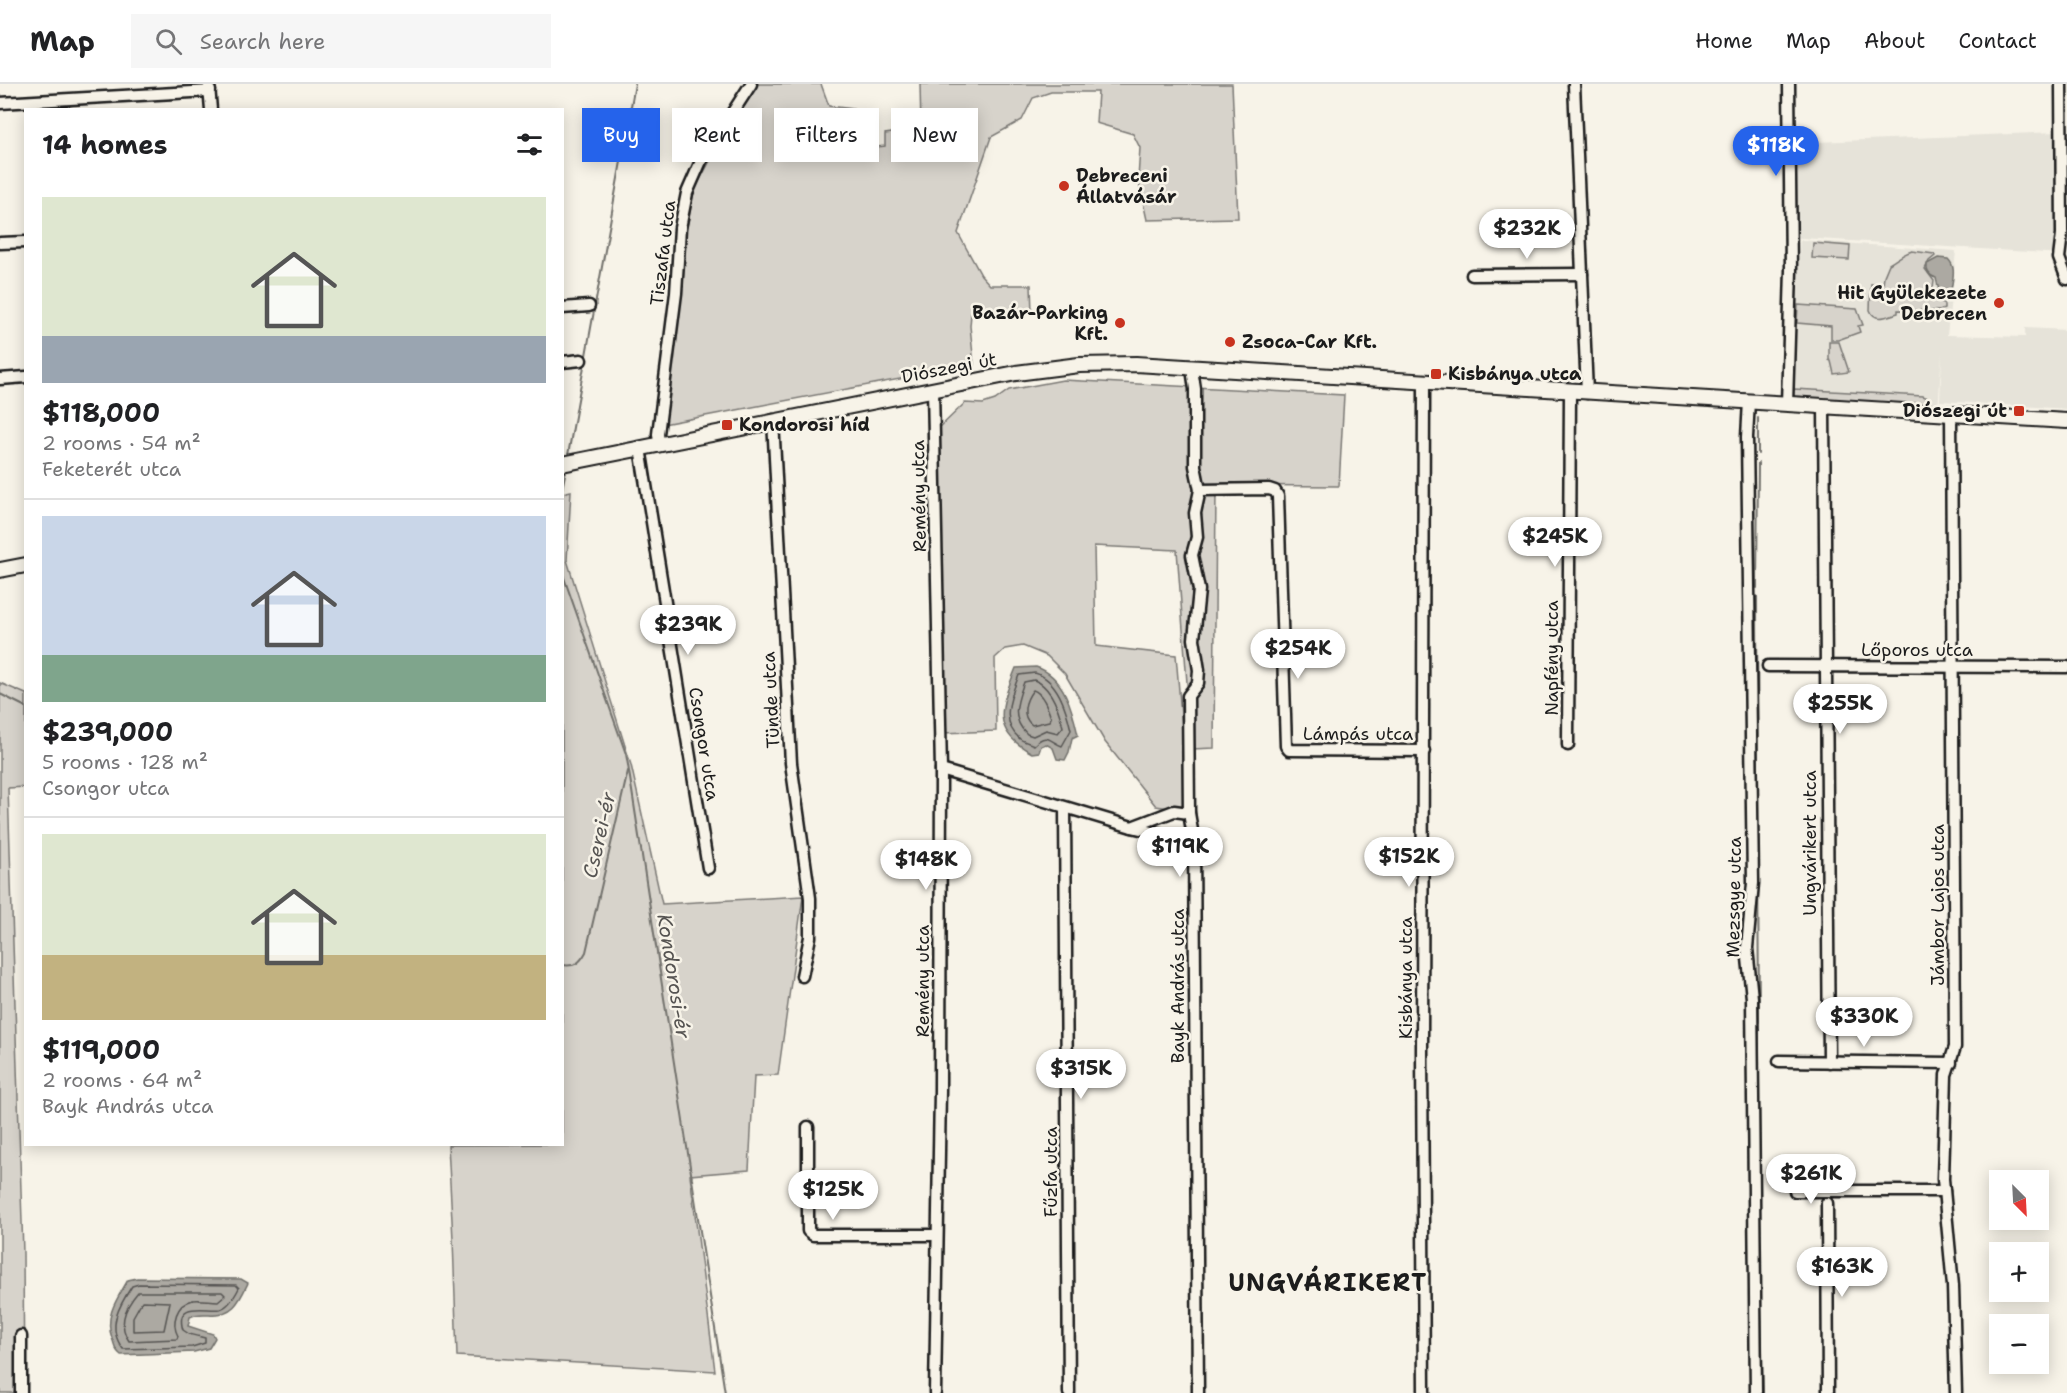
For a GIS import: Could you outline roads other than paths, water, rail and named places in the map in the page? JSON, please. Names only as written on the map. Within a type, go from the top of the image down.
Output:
[{"type":"main road","name":"Diószegi út","points":[[564,464],[933,389],[1079,365],[1136,364],[2067,421]]},
{"type":"main road","points":[[0,570],[24,565]]},
{"type":"street","name":"Tiszafa utca","points":[[658,443],[676,293],[680,228],[687,193],[702,161],[751,84]]},
{"type":"street","points":[[1574,84],[1587,393]]},
{"type":"street","points":[[1787,404],[1791,270],[1789,84]]},
{"type":"street","points":[[2061,84],[2062,234],[2059,258],[2067,279]]},
{"type":"street","points":[[0,103],[210,87],[211,108]]},
{"type":"street","points":[[0,243],[24,242]]},
{"type":"street","points":[[1472,274],[1582,274]]},
{"type":"street","points":[[564,308],[589,306]]},
{"type":"street","points":[[564,362],[581,360]]},
{"type":"street","name":"Bayk András utca","points":[[1192,369],[1195,389],[1195,466],[1200,490],[1196,513],[1197,537],[1192,555],[1199,590],[1194,639],[1199,670],[1198,683],[1188,696],[1189,813],[1194,842],[1198,1393]]},
{"type":"street","points":[[0,378],[24,377]]},
{"type":"street","name":"Kisbánya utca","points":[[1424,383],[1422,1052],[1424,1393]]},
{"type":"street","name":"Remény utca","points":[[933,389],[941,770],[935,1393]]},
{"type":"street","name":"Napfény utca","points":[[1568,745],[1570,392]]},
{"type":"street","name":"Mezsgye utca","points":[[1749,401],[1753,883],[1747,948],[1752,998],[1756,1393]]},
{"type":"street","name":"Ungvárikert utca","points":[[1824,407],[1829,1062]]},
{"type":"street","name":"Jámbor Lajos utca","points":[[1951,414],[1955,1047],[1947,1075],[1945,1096],[1944,1191],[1953,1286],[1956,1393]]},
{"type":"street","name":"Tünde utca","points":[[773,420],[791,763],[810,898],[810,937],[802,976]]},
{"type":"street","name":"Csongor utca","points":[[640,448],[708,868]]},
{"type":"street","name":"Lámpás utca","points":[[1200,490],[1269,489],[1275,491],[1279,501],[1286,746],[1289,750],[1424,751]]},
{"type":"street","name":"Lőporos utca","points":[[1768,666],[2067,667]]},
{"type":"street","points":[[941,770],[1132,827],[1194,842]]},
{"type":"street","name":"Fűzfa utca","points":[[1065,807],[1069,1393]]},
{"type":"street","points":[[1132,827],[1174,811],[1189,813]]},
{"type":"street","points":[[1779,1061],[1951,1063]]},
{"type":"street","points":[[808,1127],[808,1231],[813,1235],[938,1235]]},
{"type":"street","points":[[1795,1191],[1944,1191]]},
{"type":"street","points":[[1827,1203],[1828,1393]]},
{"type":"street","points":[[21,1336],[21,1393]]},
{"type":"water","points":[[1938,258],[1948,259],[1953,267],[1951,294],[1945,299],[1940,295],[1936,278],[1930,275],[1927,269],[1927,264]]},
{"type":"water","points":[[1036,667],[1046,671],[1060,685],[1073,714],[1078,735],[1072,738],[1065,760],[1057,759],[1053,748],[1046,744],[1041,746],[1039,752],[1032,753],[1018,744],[1004,726],[1003,706],[1016,668]]},
{"type":"water","points":[[137,1278],[241,1279],[248,1283],[238,1302],[230,1310],[224,1313],[200,1314],[190,1317],[188,1326],[213,1334],[215,1338],[209,1348],[194,1352],[121,1355],[116,1349],[110,1330],[111,1315],[128,1280]]},
{"type":"waterway","name":"Kondorosi-ér","points":[[568,455],[635,84]]},
{"type":"waterway","points":[[1758,418],[1758,454]]},
{"type":"waterway","points":[[1757,588],[1758,463]]},
{"type":"waterway","name":"Kondorosi-ér","points":[[564,480],[566,470]]},
{"type":"waterway","name":"Kondorosi-ér","points":[[564,578],[626,754],[725,1393]]},
{"type":"waterway","points":[[1757,596],[1758,847]]},
{"type":"waterway","name":"Cserei-ér","points":[[0,694],[24,706]]},
{"type":"waterway","name":"Cserei-ér","points":[[564,965],[577,963],[586,952],[628,771]]},
{"type":"waterway","points":[[1758,853],[1759,1022]]},
{"type":"waterway","points":[[1758,1093],[1759,1029]]},
{"type":"waterway","points":[[1760,1267],[1763,1393]]},
{"type":"place","name":"Debreceni Állatvásár","points":[[1064,186]]},
{"type":"place","name":"Hit Gyülekezete Debrecen","points":[[1999,303]]},
{"type":"place","name":"Bazár-Parking Kft.","points":[[1120,323]]},
{"type":"place","name":"Zsoca-Car Kft.","points":[[1230,342]]},
{"type":"place","name":"Kisbánya utca","points":[[1436,374]]},
{"type":"place","name":"Diószegi út","points":[[2019,411]]},
{"type":"place","name":"Kondorosi híd","points":[[727,425]]},
{"type":"district","name":"UNGVÁRIKERT","points":[[1328,1283]]}]
